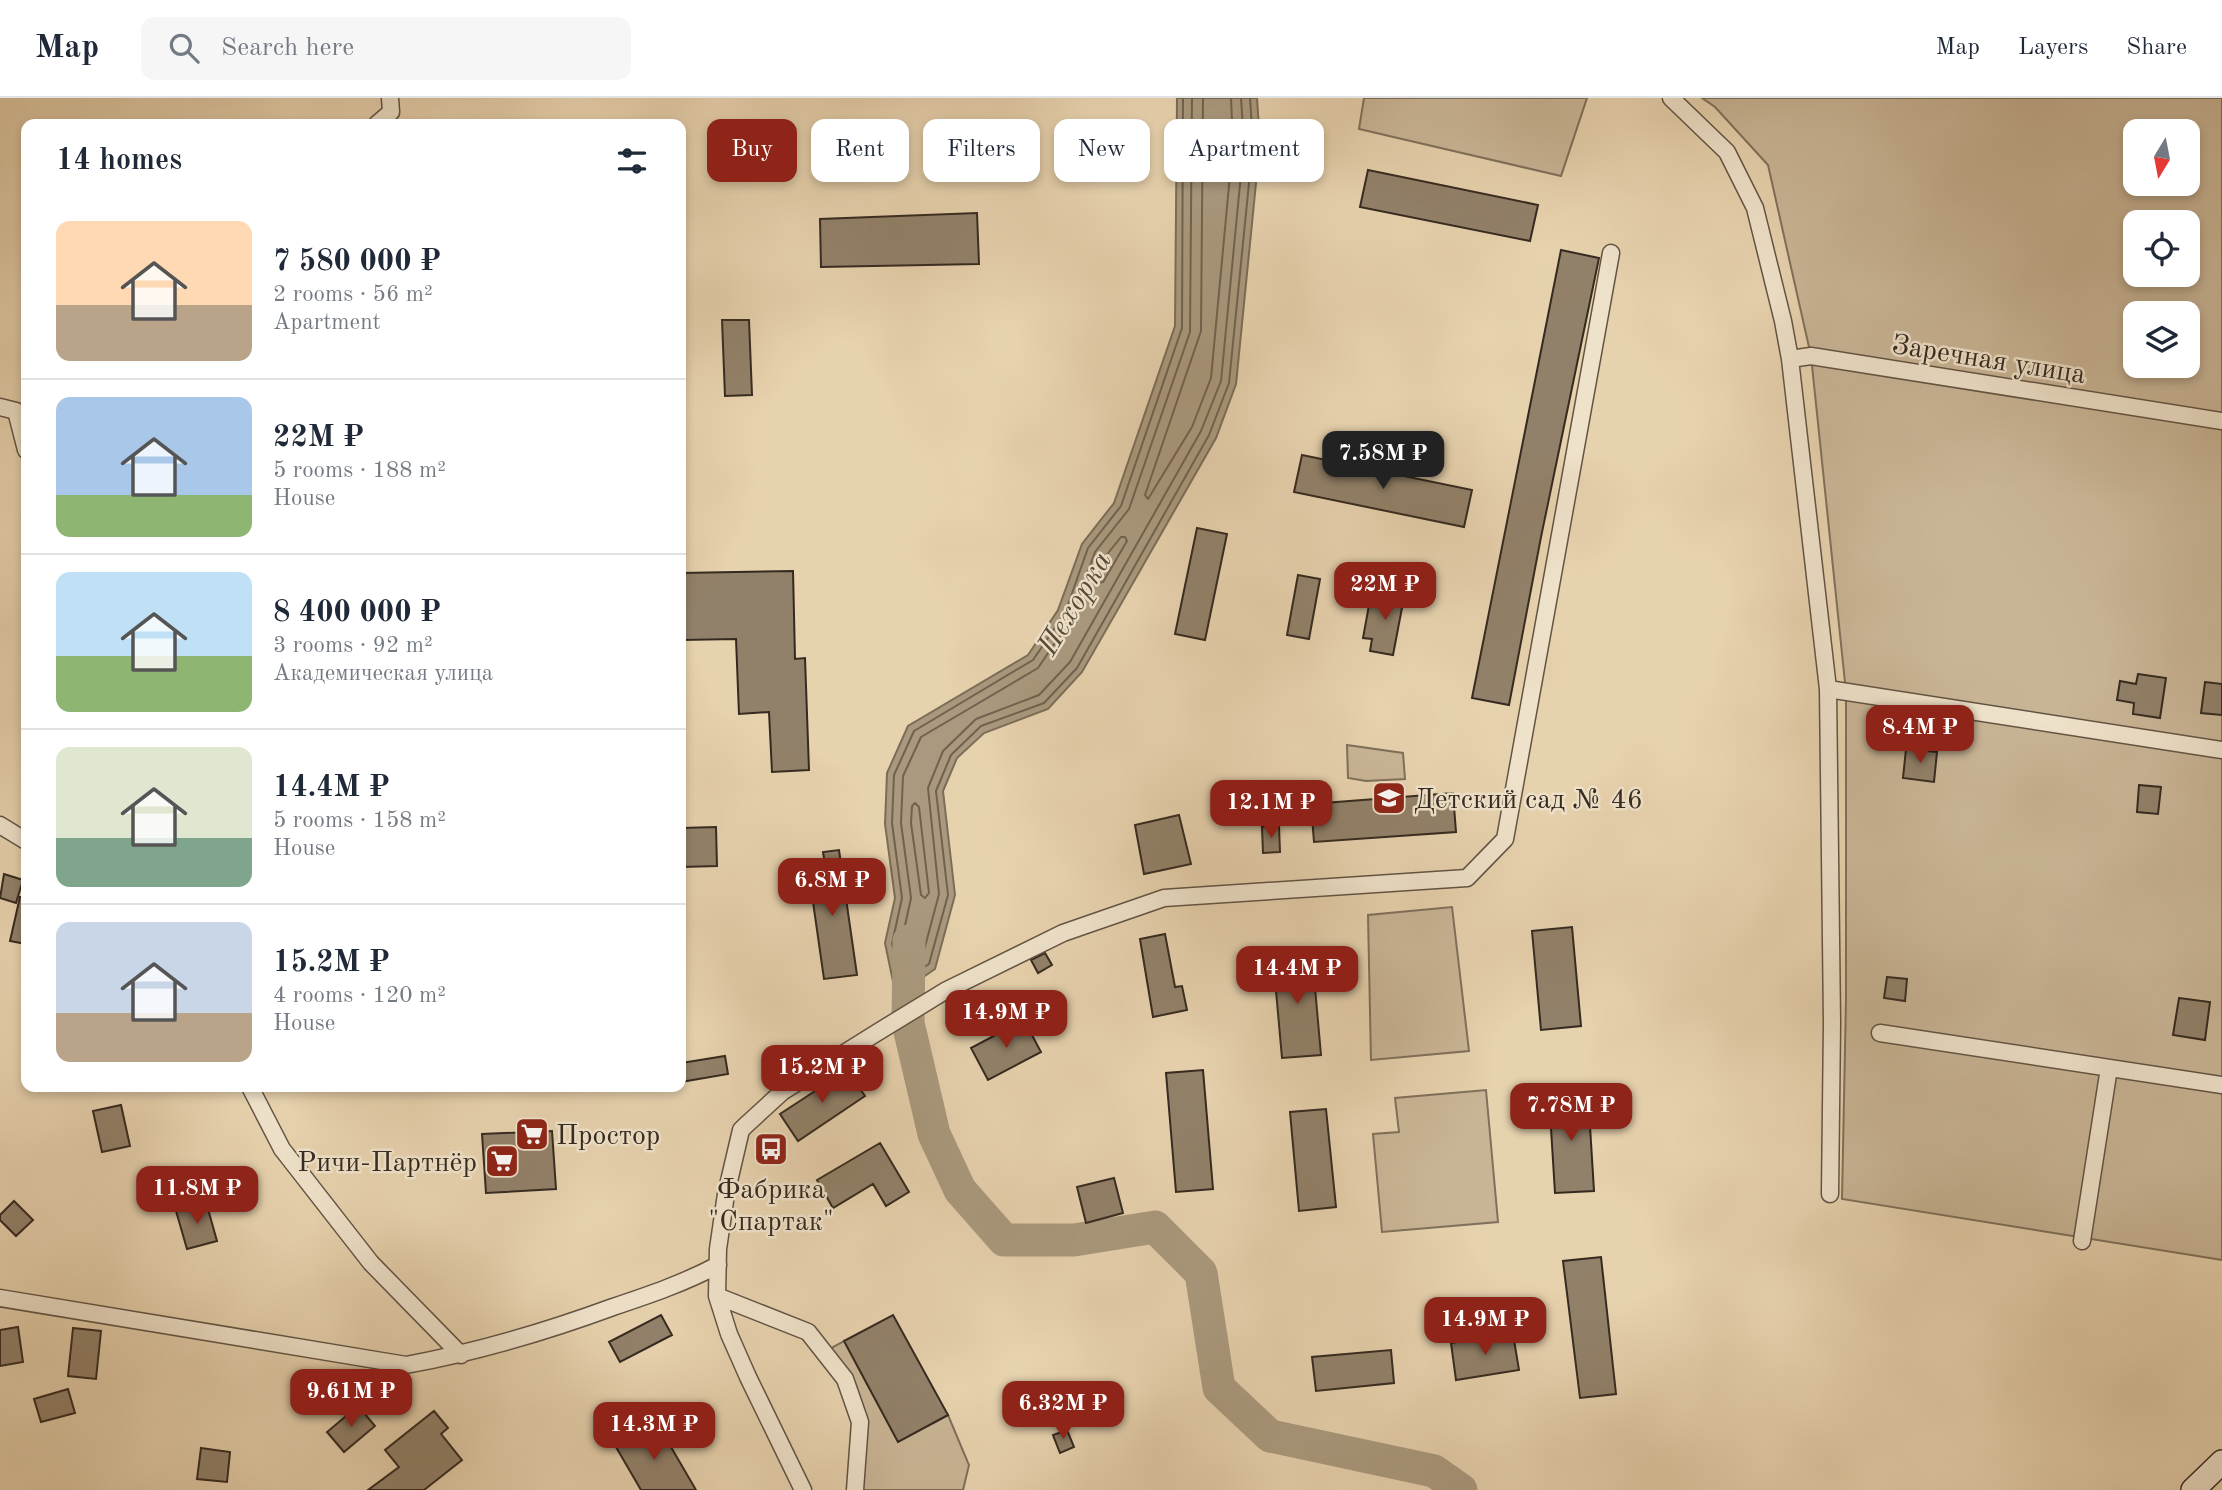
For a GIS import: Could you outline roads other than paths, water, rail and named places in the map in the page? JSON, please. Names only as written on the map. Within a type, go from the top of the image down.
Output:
[{"type":"main road","points":[[2193,1490],[2222,1462]]},
{"type":"street","points":[[383,119],[391,112],[390,98]]},
{"type":"street","points":[[1671,98],[1727,152],[1755,208],[1790,359],[1828,689],[1832,1023],[1830,1194]]},
{"type":"street","points":[[803,1490],[748,1377],[729,1334],[717,1296],[726,1194],[741,1130],[782,1092],[877,1032],[945,991],[1063,933],[1164,898],[1467,878],[1505,839],[1611,253]]},
{"type":"street","name":"Заречная улица","points":[[1790,359],[1811,356],[2222,421]]},
{"type":"street","points":[[0,407],[16,411],[21,430]]},
{"type":"street","points":[[1828,689],[2222,750]]},
{"type":"street","points":[[0,825],[21,838]]},
{"type":"street","points":[[1880,1034],[2222,1085]]},
{"type":"street","points":[[2082,1241],[2109,1068]]},
{"type":"street","points":[[253,1092],[282,1149],[371,1263],[461,1355]]},
{"type":"street","points":[[0,1298],[406,1365],[461,1355],[545,1332],[687,1281],[718,1265]]},
{"type":"street","points":[[717,1296],[808,1332],[845,1379],[860,1422],[855,1490]]},
{"type":"water","points":[[1177,98],[1257,98],[1258,119],[1177,119]]},
{"type":"water","points":[[1176,182],[1256,182],[1236,384],[1216,438],[1082,672],[1048,709],[984,733],[957,758],[943,791],[955,895],[935,969],[896,996],[885,943],[895,898],[885,824],[887,773],[908,726],[1028,655],[1058,610],[1082,544],[1114,503],[1175,326]]},
{"type":"waterway","name":"Пехорка","points":[[909,941],[908,1023],[934,1134],[960,1190],[1004,1240],[1074,1240],[1155,1227],[1201,1273],[1219,1388],[1270,1436],[1434,1471],[1461,1490]]},
{"type":"place","name":"Детский сад № 46","points":[[1389,798]]},
{"type":"place","name":"Простор","points":[[532,1134]]},
{"type":"place","name":"Фабрика \"Спартак\"","points":[[771,1149]]},
{"type":"place","name":"Ричи-Партнёр","points":[[502,1161]]}]
